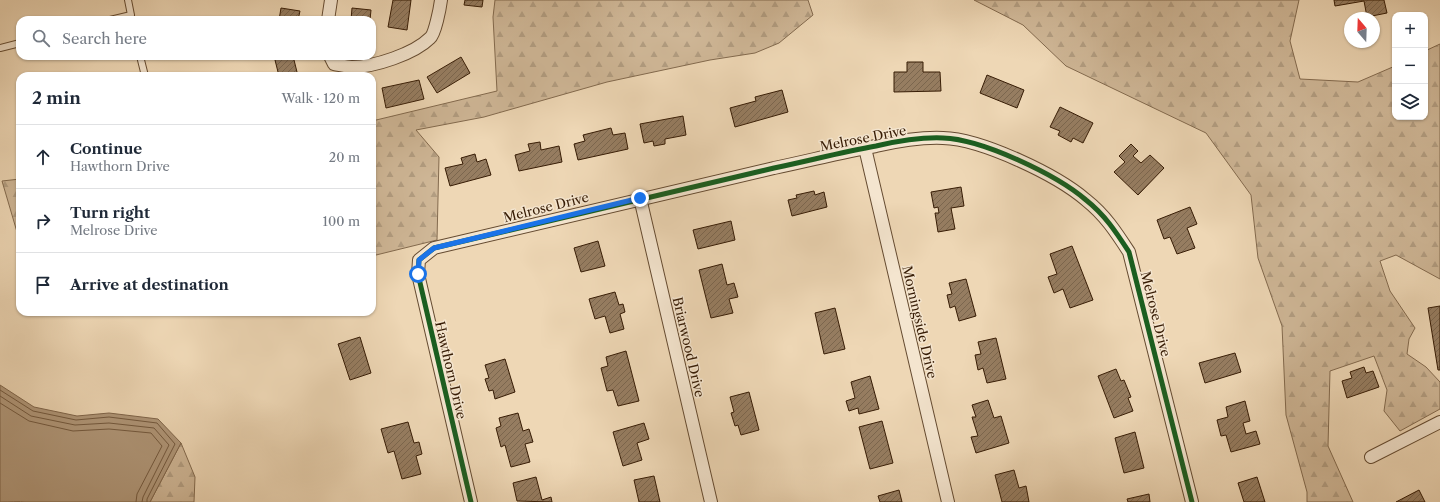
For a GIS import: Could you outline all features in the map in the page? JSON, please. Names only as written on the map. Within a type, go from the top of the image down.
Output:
[{"type":"street","points":[[329,16],[331,0]]},
{"type":"street","points":[[332,60],[334,64],[352,67],[382,63],[409,53],[431,38],[441,0]]},
{"type":"street","name":"Melrose Drive","points":[[434,248],[640,198],[906,140],[944,138],[972,143],[997,151],[1057,180],[1086,200],[1111,224],[1129,252],[1192,502]]},
{"type":"street","name":"Morningside Drive","points":[[865,148],[948,502]]},
{"type":"street","name":"Briarwood Drive","points":[[640,198],[711,502]]},
{"type":"street","name":"Hawthorn Drive","points":[[434,248],[419,260],[418,274],[470,502]]},
{"type":"street","points":[[1371,457],[1440,422]]},
{"type":"lane","points":[[128,0],[131,16]]},
{"type":"lane","points":[[0,48],[16,44]]},
{"type":"lane","points":[[141,60],[144,72]]},
{"type":"green space","points":[[495,0],[808,0],[813,15],[779,43],[755,53],[710,60],[607,82],[484,117],[416,130],[439,157],[437,240],[376,255],[376,120],[497,91],[493,17]]},
{"type":"green space","points":[[974,0],[1299,0],[1290,41],[1300,79],[1358,82],[1392,67],[1392,120],[1428,120],[1428,50],[1440,44],[1440,279],[1396,255],[1380,261],[1390,291],[1415,328],[1409,339],[1407,354],[1426,367],[1440,382],[1440,409],[1400,431],[1384,411],[1387,390],[1374,356],[1330,371],[1328,446],[1353,502],[1307,502],[1307,492],[1286,415],[1282,326],[1258,258],[1251,195],[1206,133],[1066,66],[1023,25]]},
{"type":"green space","points":[[16,179],[16,229],[2,181]]},
{"type":"green space","points":[[181,443],[195,477],[194,502],[150,502]]},
{"type":"water","points":[[0,385],[34,407],[77,416],[109,413],[158,419],[181,443],[150,502],[0,502]]},
{"type":"building","points":[[393,0],[411,0],[407,30],[388,27]]},
{"type":"building","points":[[465,0],[483,0],[482,7],[464,5]]},
{"type":"building","points":[[1334,0],[1384,0],[1387,13],[1380,14],[1380,12],[1366,12],[1364,1],[1335,6]]},
{"type":"building","points":[[281,8],[300,11],[299,16],[280,16]]},
{"type":"building","points":[[352,8],[371,10],[370,16],[351,16]]},
{"type":"building","points":[[461,57],[470,73],[437,93],[427,77]]},
{"type":"building","points":[[275,60],[294,60],[297,72],[278,72]]},
{"type":"building","points":[[907,62],[923,62],[923,72],[940,72],[941,91],[894,92],[894,72],[907,72]]},
{"type":"building","points":[[987,75],[1024,90],[1017,108],[980,93]]},
{"type":"building","points":[[419,80],[424,99],[386,108],[382,88]]},
{"type":"building","points":[[782,90],[788,112],[735,127],[730,108],[756,101],[755,97]]},
{"type":"building","points":[[1060,107],[1093,123],[1083,143],[1073,138],[1071,142],[1058,135],[1060,131],[1050,127]]},
{"type":"building","points":[[683,116],[686,135],[665,139],[665,144],[654,146],[653,141],[644,143],[640,124]]},
{"type":"building","points":[[611,128],[613,135],[625,133],[628,149],[578,160],[574,144],[585,141],[583,135]]},
{"type":"building","points":[[540,142],[541,150],[559,146],[562,162],[519,171],[515,155],[530,151],[528,144]]},
{"type":"building","points":[[1131,144],[1138,151],[1133,156],[1141,163],[1150,155],[1164,168],[1138,195],[1114,172],[1125,162],[1119,156]]},
{"type":"building","points":[[475,154],[477,162],[486,159],[491,175],[450,186],[445,168],[463,164],[461,158]]},
{"type":"building","points":[[961,187],[964,206],[951,208],[955,229],[938,232],[935,213],[939,213],[938,207],[934,208],[931,192]]},
{"type":"building","points":[[814,191],[815,195],[824,192],[827,207],[792,216],[788,200],[797,198],[796,195]]},
{"type":"building","points":[[1190,207],[1197,224],[1187,228],[1195,248],[1177,254],[1170,237],[1164,239],[1157,220]]},
{"type":"building","points":[[731,221],[735,240],[698,249],[693,230]]},
{"type":"building","points":[[598,241],[605,266],[581,272],[574,248]]},
{"type":"building","points":[[1072,246],[1093,300],[1070,308],[1063,289],[1054,293],[1048,277],[1057,274],[1050,254]]},
{"type":"building","points":[[722,264],[727,285],[734,283],[738,297],[729,299],[733,313],[711,318],[699,270]]},
{"type":"building","points":[[966,279],[976,316],[959,321],[955,306],[950,308],[947,295],[952,294],[949,283]]},
{"type":"building","points":[[615,292],[619,305],[623,304],[625,312],[620,314],[624,329],[610,333],[605,316],[595,319],[589,299]]},
{"type":"building","points":[[1440,306],[1440,370],[1438,370],[1428,308]]},
{"type":"building","points":[[835,308],[845,349],[824,354],[815,313]]},
{"type":"building","points":[[360,337],[371,373],[350,380],[338,344]]},
{"type":"building","points":[[996,338],[1006,379],[987,383],[983,368],[978,370],[975,355],[981,354],[978,342]]},
{"type":"building","points":[[626,351],[639,401],[618,406],[613,390],[607,391],[601,368],[608,366],[606,357]]},
{"type":"building","points":[[1235,353],[1241,372],[1205,383],[1199,363]]},
{"type":"building","points":[[505,359],[515,392],[495,399],[493,390],[489,391],[485,379],[489,378],[485,365]]},
{"type":"building","points":[[1364,367],[1366,373],[1373,371],[1379,387],[1347,398],[1342,381],[1352,378],[1350,372]]},
{"type":"building","points":[[1116,369],[1121,381],[1124,380],[1131,397],[1128,398],[1133,411],[1114,418],[1098,376]]},
{"type":"building","points":[[870,376],[879,409],[859,414],[858,408],[849,411],[846,401],[855,398],[851,382]]},
{"type":"building","points":[[749,392],[759,430],[741,435],[738,425],[735,426],[731,413],[734,412],[730,397]]},
{"type":"building","points":[[988,400],[994,418],[1001,416],[1009,443],[976,453],[971,437],[978,436],[972,417],[976,417],[972,405]]},
{"type":"building","points":[[1245,401],[1250,421],[1243,423],[1246,434],[1256,431],[1260,444],[1231,452],[1226,435],[1221,436],[1217,420],[1228,417],[1226,407]]},
{"type":"building","points":[[518,413],[523,431],[529,429],[533,442],[525,444],[530,462],[511,467],[505,445],[501,447],[496,428],[501,426],[499,418]]},
{"type":"building","points":[[882,421],[893,463],[870,469],[859,427]]},
{"type":"building","points":[[408,422],[414,443],[419,442],[422,454],[416,456],[421,474],[402,479],[394,451],[388,453],[381,429]]},
{"type":"building","points":[[644,423],[649,439],[637,443],[642,460],[623,466],[613,432]]},
{"type":"building","points":[[1135,432],[1144,468],[1124,473],[1115,438]]},
{"type":"building","points":[[1014,470],[1019,488],[1026,486],[1029,502],[1002,502],[995,475]]},
{"type":"building","points":[[654,476],[660,502],[639,502],[634,480]]},
{"type":"building","points":[[536,477],[542,500],[551,497],[552,502],[517,501],[513,483]]},
{"type":"building","points":[[1257,477],[1265,502],[1244,502],[1238,483]]},
{"type":"building","points":[[899,490],[902,502],[880,502],[878,496]]},
{"type":"building","points":[[1419,490],[1425,502],[1396,502]]},
{"type":"building","points":[[1149,494],[1150,502],[1128,502],[1127,499]]},
{"type":"cycle path","points":[[471,502],[418,274],[419,260],[434,248],[838,154],[901,141],[935,138],[959,140],[998,151],[1038,170],[1057,180],[1086,200],[1105,218],[1115,231],[1129,252],[1192,502]]},
{"type":"route","points":[[418,274],[419,260],[434,248],[640,198]]}]
